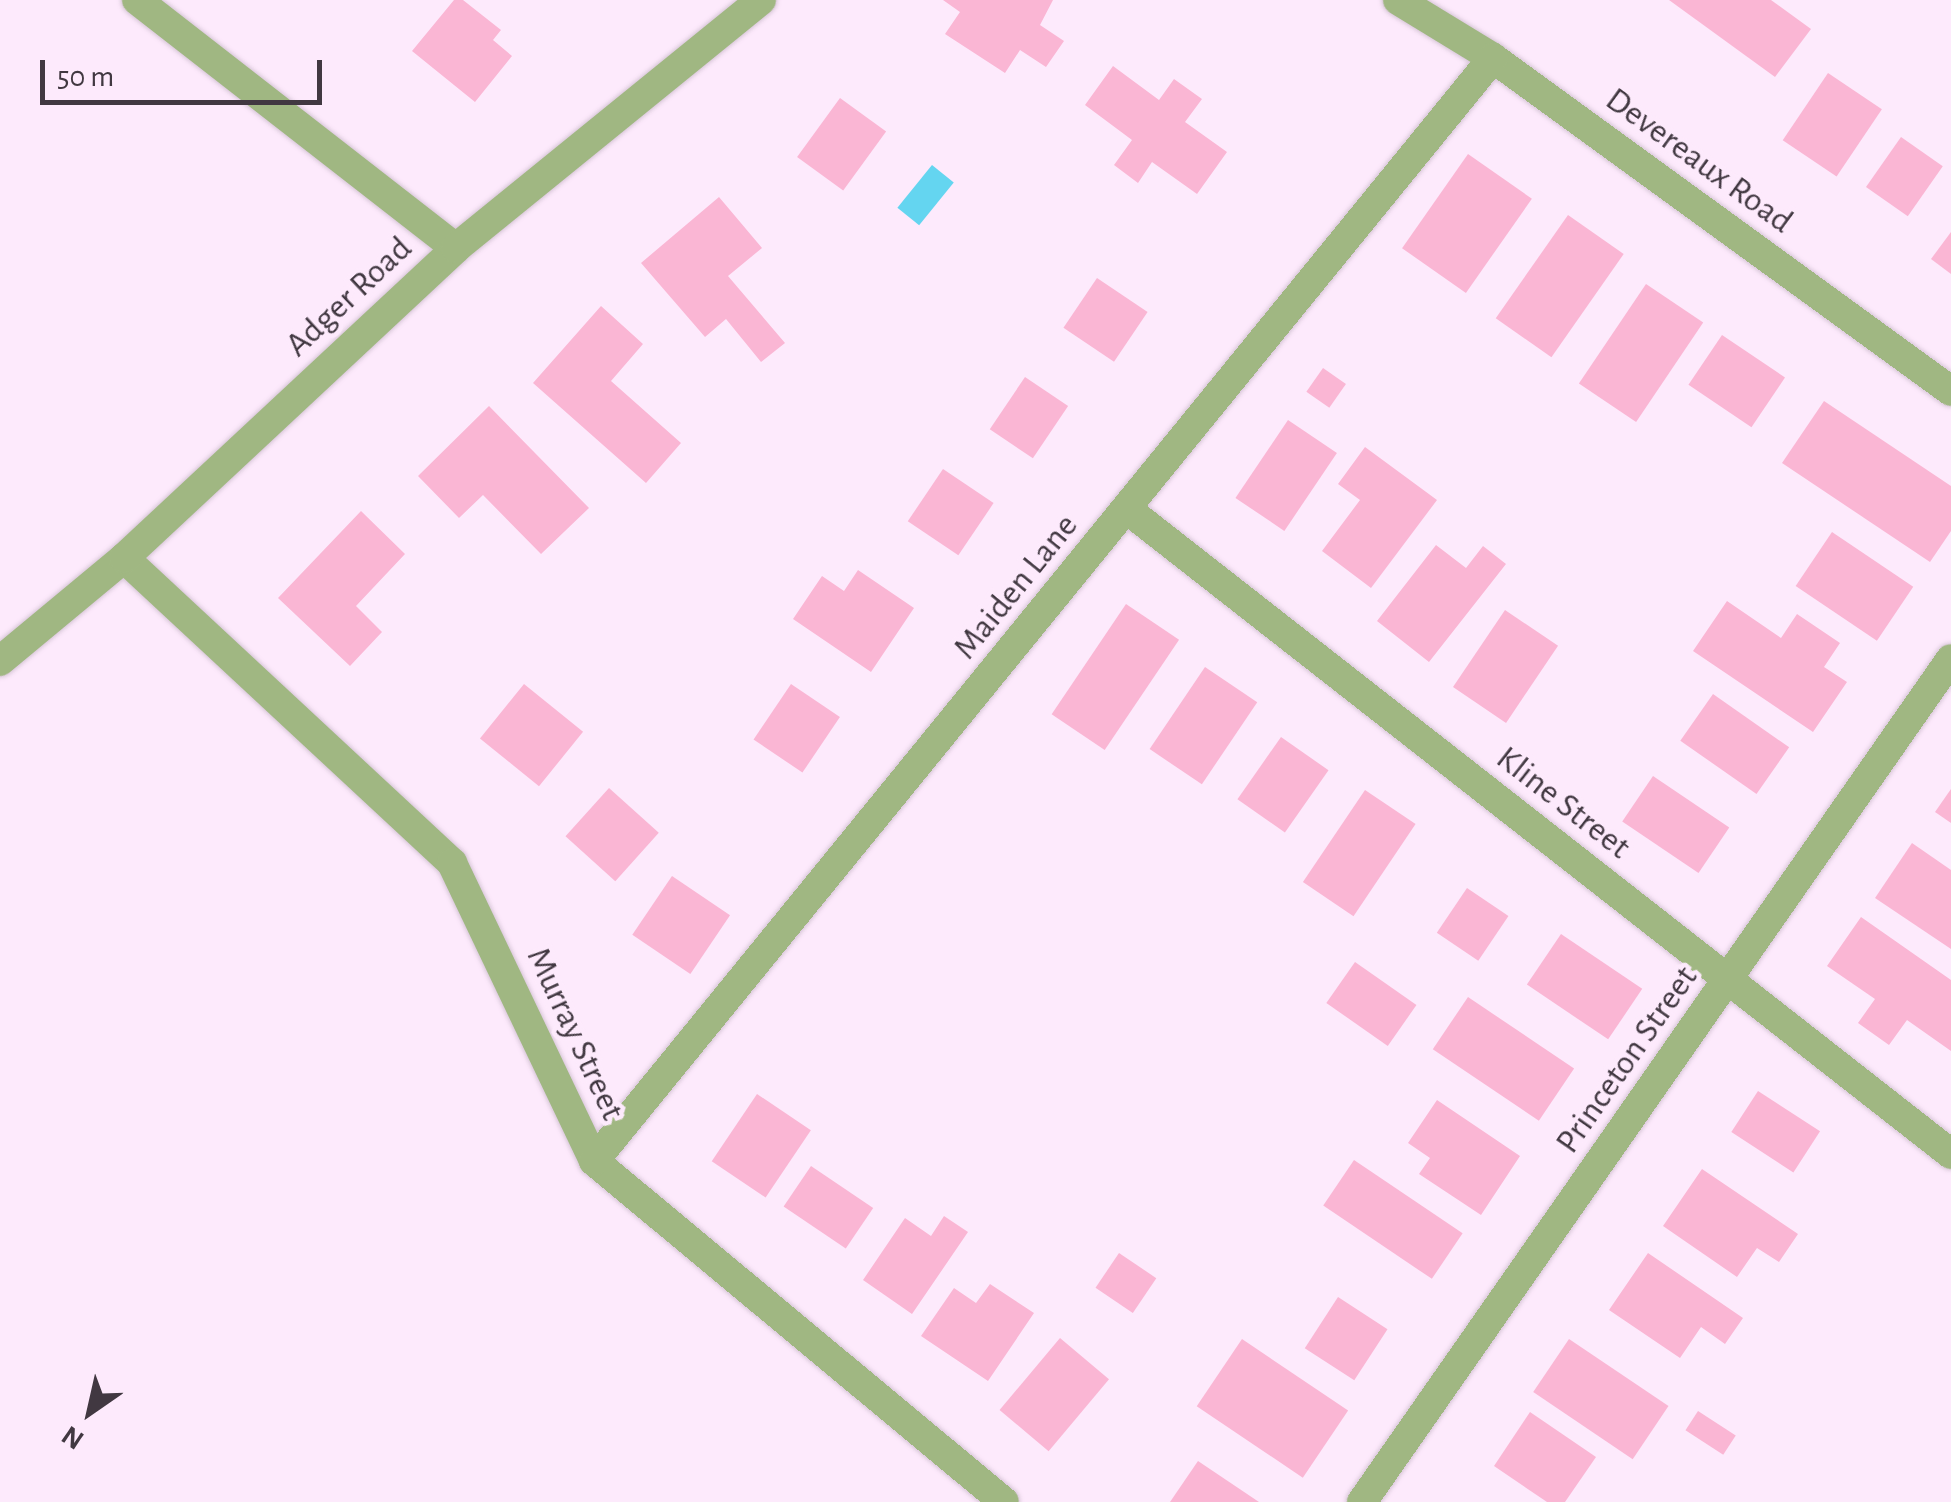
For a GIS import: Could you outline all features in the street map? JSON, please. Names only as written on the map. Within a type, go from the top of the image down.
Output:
[{"type":"street","points":[[137,0],[456,248]]},
{"type":"street","name":"Adger Road","points":[[0,661],[124,558],[456,248],[761,0]]},
{"type":"street","name":"Devereaux Road","points":[[1398,0],[1493,58],[1951,391]]},
{"type":"street","name":"Maiden Lane","points":[[594,1162],[1493,58]]},
{"type":"street","name":"Kline Street","points":[[1128,510],[1951,1154]]},
{"type":"street","name":"Murray Street","points":[[124,558],[452,863],[594,1162],[1004,1502]]},
{"type":"street","name":"Princeton Street","points":[[1362,1502],[1951,659]]},
{"type":"water","points":[[932,165],[954,183],[919,225],[897,208]]},
{"type":"building","points":[[454,0],[463,0],[501,30],[493,40],[512,56],[475,102],[412,51]]},
{"type":"building","points":[[943,0],[1053,0],[1040,25],[1064,41],[1046,67],[1020,50],[1005,73],[945,34],[960,12]]},
{"type":"building","points":[[1669,0],[1771,0],[1811,29],[1775,77]]},
{"type":"building","points":[[1113,66],[1159,100],[1174,79],[1202,99],[1185,122],[1227,152],[1197,194],[1152,162],[1138,183],[1114,165],[1132,140],[1085,105]]},
{"type":"building","points":[[1828,73],[1882,109],[1837,176],[1783,140]]},
{"type":"building","points":[[840,98],[886,132],[843,191],[797,157]]},
{"type":"building","points":[[1901,137],[1943,166],[1908,216],[1866,187]]},
{"type":"building","points":[[1468,154],[1532,199],[1466,293],[1402,248]]},
{"type":"building","points":[[719,197],[762,248],[728,276],[785,343],[761,362],[726,319],[705,337],[641,263]]},
{"type":"building","points":[[1568,215],[1624,254],[1551,357],[1496,318]]},
{"type":"building","points":[[1951,232],[1951,274],[1931,259]]},
{"type":"building","points":[[1097,278],[1148,312],[1114,362],[1063,328]]},
{"type":"building","points":[[1646,284],[1703,323],[1636,422],[1579,383]]},
{"type":"building","points":[[601,306],[643,344],[611,381],[681,443],[646,483],[533,383]]},
{"type":"building","points":[[1722,335],[1785,377],[1751,427],[1688,385]]},
{"type":"building","points":[[1323,368],[1346,384],[1329,408],[1306,392]]},
{"type":"building","points":[[1025,377],[1068,406],[1033,458],[990,429]]},
{"type":"building","points":[[1824,401],[1951,486],[1951,531],[1930,562],[1782,463]]},
{"type":"building","points":[[489,406],[589,508],[541,554],[483,495],[459,518],[418,476]]},
{"type":"building","points":[[1288,420],[1337,453],[1284,531],[1235,498]]},
{"type":"building","points":[[1365,447],[1437,500],[1371,588],[1322,551],[1360,500],[1338,484]]},
{"type":"building","points":[[943,469],[994,503],[958,555],[908,521]]},
{"type":"building","points":[[361,511],[405,554],[356,606],[382,632],[350,666],[278,598]]},
{"type":"building","points":[[1832,532],[1913,587],[1877,641],[1796,586]]},
{"type":"building","points":[[1436,545],[1466,568],[1483,546],[1506,564],[1429,662],[1377,621]]},
{"type":"building","points":[[858,570],[914,608],[871,672],[793,619],[822,576],[844,591]]},
{"type":"building","points":[[1727,601],[1781,638],[1797,614],[1840,643],[1824,667],[1847,682],[1813,732],[1693,651]]},
{"type":"building","points":[[1126,604],[1179,640],[1105,750],[1052,714]]},
{"type":"building","points":[[1505,610],[1558,646],[1506,723],[1453,687]]},
{"type":"building","points":[[1205,667],[1257,702],[1202,784],[1150,749]]},
{"type":"building","points":[[524,684],[583,732],[539,786],[480,738]]},
{"type":"building","points":[[791,684],[840,717],[802,773],[754,740]]},
{"type":"building","points":[[1713,694],[1789,747],[1756,794],[1680,741]]},
{"type":"building","points":[[1281,737],[1329,770],[1285,833],[1237,799]]},
{"type":"building","points":[[1653,776],[1729,827],[1699,873],[1622,822]]},
{"type":"building","points":[[609,788],[659,833],[615,881],[566,836]]},
{"type":"building","points":[[1951,789],[1951,823],[1935,812]]},
{"type":"building","points":[[1365,790],[1416,824],[1354,916],[1303,882]]},
{"type":"building","points":[[1912,843],[1951,870],[1951,949],[1875,898]]},
{"type":"building","points":[[672,876],[730,915],[690,974],[632,935]]},
{"type":"building","points":[[1467,888],[1508,916],[1478,961],[1437,933]]},
{"type":"building","points":[[1861,917],[1951,980],[1951,1051],[1907,1020],[1889,1045],[1858,1023],[1875,999],[1827,966]]},
{"type":"building","points":[[1561,934],[1642,989],[1608,1039],[1527,985]]},
{"type":"building","points":[[1355,962],[1416,1005],[1388,1046],[1326,1003]]},
{"type":"building","points":[[1468,997],[1574,1069],[1539,1121],[1433,1049]]},
{"type":"building","points":[[1758,1091],[1820,1131],[1793,1172],[1731,1132]]},
{"type":"building","points":[[757,1094],[811,1130],[766,1197],[712,1161]]},
{"type":"building","points":[[1437,1100],[1520,1156],[1481,1215],[1419,1174],[1430,1158],[1408,1143]]},
{"type":"building","points":[[1354,1160],[1463,1233],[1432,1279],[1323,1206]]},
{"type":"building","points":[[811,1166],[873,1208],[846,1249],[784,1207]]},
{"type":"building","points":[[1702,1169],[1798,1234],[1779,1262],[1757,1248],[1737,1277],[1663,1226]]},
{"type":"building","points":[[944,1216],[968,1232],[912,1314],[863,1280],[905,1218],[931,1236]]},
{"type":"building","points":[[1119,1253],[1156,1278],[1133,1313],[1096,1288]]},
{"type":"building","points":[[1648,1253],[1743,1318],[1725,1344],[1701,1327],[1680,1358],[1609,1310]]},
{"type":"building","points":[[990,1284],[1034,1313],[988,1381],[921,1336],[954,1288],[976,1303]]},
{"type":"building","points":[[1338,1297],[1387,1329],[1354,1380],[1305,1348]]},
{"type":"building","points":[[1060,1338],[1109,1379],[1049,1451],[1000,1410]]},
{"type":"building","points":[[1242,1339],[1348,1411],[1303,1478],[1197,1406]]},
{"type":"building","points":[[1569,1339],[1668,1406],[1633,1459],[1533,1392]]},
{"type":"building","points":[[1698,1411],[1736,1436],[1723,1455],[1685,1430]]},
{"type":"building","points":[[1530,1412],[1596,1457],[1565,1502],[1547,1502],[1494,1466]]},
{"type":"building","points":[[1198,1461],[1259,1502],[1170,1502]]}]
